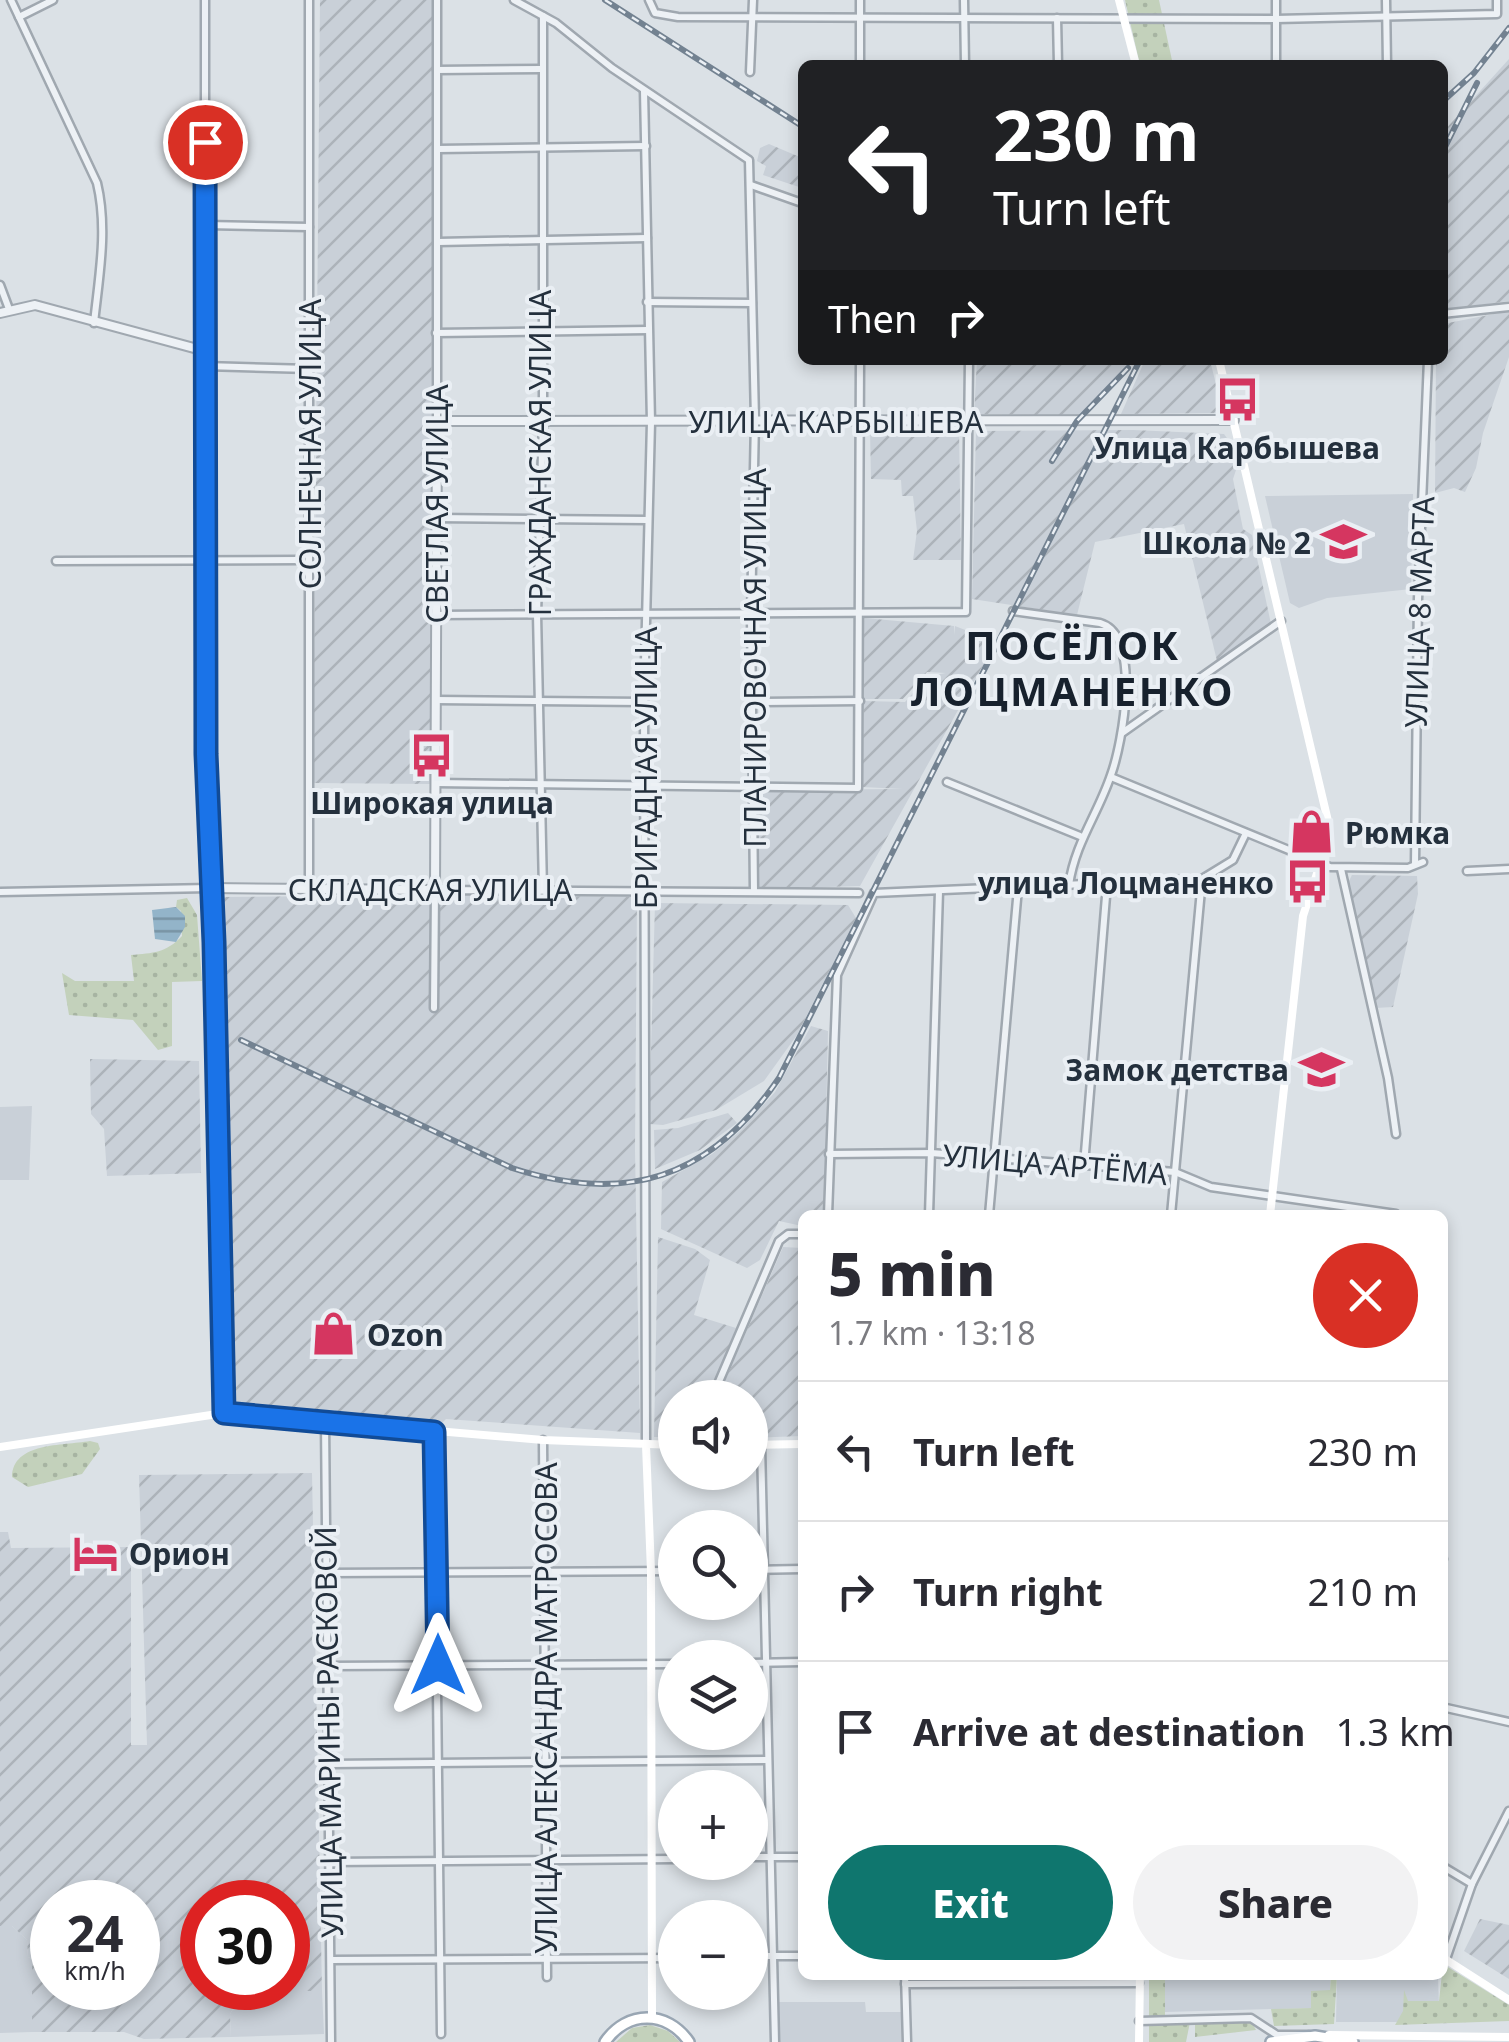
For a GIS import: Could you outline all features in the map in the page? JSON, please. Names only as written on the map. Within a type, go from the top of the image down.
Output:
[{"type":"main road","points":[[1119,0],[1135,60]]},
{"type":"main road","points":[[1220,365],[1328,817],[1321,862],[1306,901],[1299,947],[1271,1210]]},
{"type":"main road","points":[[0,1447],[224,1413],[434,1432],[658,1445]]},
{"type":"main road","points":[[768,1445],[798,1444]]},
{"type":"main road","points":[[646,1445],[651,1571],[652,2017]]},
{"type":"main road","points":[[1448,1961],[1509,2000]]},
{"type":"main road","points":[[1139,1980],[1139,2042]]},
{"type":"main road","points":[[605,2042],[624,2023],[652,2017],[673,2025],[689,2042]]},
{"type":"main road","points":[[1271,2042],[1315,2036],[1509,2037]]},
{"type":"main road","points":[[1315,2036],[1353,2042]]},
{"type":"street","points":[[11,0],[97,183],[103,208],[94,322]]},
{"type":"street","points":[[19,17],[53,0]]},
{"type":"street","points":[[206,0],[205,560],[224,1413]]},
{"type":"street","name":"СОЛНЕЧНАЯ УЛИЦА","points":[[308,0],[308,888]]},
{"type":"street","name":"СВЕТЛАЯ УЛИЦА","points":[[434,1008],[437,0]]},
{"type":"street","points":[[514,0],[749,160],[751,184],[798,202]]},
{"type":"street","points":[[649,0],[656,13],[753,18],[964,19],[1498,14],[1497,0]]},
{"type":"street","points":[[750,72],[753,0]]},
{"type":"street","points":[[860,0],[860,60]]},
{"type":"street","points":[[964,0],[965,60]]},
{"type":"street","points":[[1276,0],[1276,60]]},
{"type":"street","points":[[1386,0],[1387,60]]},
{"type":"street","name":"ГРАЖДАНСКАЯ УЛИЦА","points":[[542,16],[543,422],[538,614],[543,890]]},
{"type":"street","points":[[1058,18],[1058,60]]},
{"type":"street","points":[[436,70],[541,70]]},
{"type":"street","name":"БРИГАДНАЯ УЛИЦА","points":[[644,90],[650,422],[644,702],[646,1445]]},
{"type":"street","points":[[438,148],[646,146]]},
{"type":"street","name":"ПЛАНИРОВОЧНАЯ УЛИЦА","points":[[751,184],[756,420],[751,615],[754,891]]},
{"type":"street","points":[[206,225],[308,227]]},
{"type":"street","points":[[438,242],[647,238]]},
{"type":"street","points":[[0,285],[5,311],[35,304],[205,350]]},
{"type":"street","points":[[647,302],[752,303]]},
{"type":"street","points":[[1448,313],[1509,307]]},
{"type":"street","points":[[436,333],[648,330]]},
{"type":"street","points":[[436,783],[858,788],[860,365]]},
{"type":"street","points":[[436,615],[966,612],[969,365]]},
{"type":"street","name":"УЛИЦА 8 МАРТА","points":[[1341,869],[1419,863],[1418,599],[1428,365]]},
{"type":"street","points":[[205,366],[310,369]]},
{"type":"street","name":"УЛИЦА КАРБЫШЕВА","points":[[436,421],[1234,420]]},
{"type":"street","points":[[436,518],[648,520]]},
{"type":"street","points":[[56,561],[300,560]]},
{"type":"street","points":[[1013,611],[1113,627],[1119,635],[1126,685],[1122,733],[1111,777],[1080,836],[1068,885]]},
{"type":"street","points":[[1122,733],[1281,622]]},
{"type":"street","points":[[436,700],[644,702]]},
{"type":"street","points":[[753,702],[860,701]]},
{"type":"street","points":[[1111,777],[1341,869],[1388,1078],[1396,1134]]},
{"type":"street","points":[[946,782],[1080,836]]},
{"type":"street","points":[[828,1210],[837,975],[874,893],[1202,879],[1233,860],[1246,834]]},
{"type":"street","points":[[1467,871],[1509,868]]},
{"type":"street","points":[[1172,1210],[1202,879]]},
{"type":"street","points":[[1084,1165],[1107,884]]},
{"type":"street","name":"СКЛАДСКАЯ УЛИЦА","points":[[0,892],[308,888],[860,893]]},
{"type":"street","points":[[989,1210],[1018,888]]},
{"type":"street","points":[[929,1210],[939,891]]},
{"type":"street","name":"УЛИЦА АРТЁМА","points":[[829,1154],[932,1153],[1175,1172],[1212,1187],[1365,1210]]},
{"type":"street","points":[[720,1380],[779,1241],[788,1234],[798,1234]]},
{"type":"street","name":"УЛИЦА МАРИНЫ РАСКОВОЙ","points":[[325,1422],[332,2042]]},
{"type":"street","points":[[434,1432],[441,2034]]},
{"type":"street","name":"УЛИЦА АЛЕКСАНДРА МАТРОСОВА","points":[[543,1440],[547,1977]]},
{"type":"street","points":[[768,1570],[798,1569]]},
{"type":"street","points":[[326,1572],[658,1571]]},
{"type":"street","points":[[768,1662],[798,1662]]},
{"type":"street","points":[[328,1666],[658,1664]]},
{"type":"street","points":[[1448,1708],[1509,1722]]},
{"type":"street","points":[[768,1750],[775,2042]]},
{"type":"street","points":[[328,1764],[768,1760]]},
{"type":"street","points":[[1448,1947],[1472,1884],[1509,1811]]},
{"type":"street","points":[[768,1857],[798,1857]]},
{"type":"street","points":[[330,1862],[658,1859]]},
{"type":"street","points":[[1448,1870],[1472,1884]]},
{"type":"street","points":[[768,1956],[798,1956]]},
{"type":"street","points":[[330,1960],[658,1958]]},
{"type":"street","points":[[905,1980],[907,2042]]},
{"type":"street","points":[[1139,2021],[1252,2018],[1278,2035],[1315,2036]]},
{"type":"shaded area","points":[[320,0],[433,0],[430,784],[313,783]]},
{"type":"shaded area","points":[[1509,59],[1509,301],[1448,309],[1448,126]]},
{"type":"shaded area","points":[[769,144],[798,156],[798,187],[763,175],[766,166],[757,161],[760,148]]},
{"type":"shaded area","points":[[1509,311],[1509,357],[1483,433],[1476,468],[1465,492],[1454,488],[1435,493],[1436,365],[1448,365],[1448,323]]},
{"type":"shaded area","points":[[977,365],[1127,365],[1080,416],[974,414]]},
{"type":"shaded area","points":[[1143,365],[1211,365],[1223,413],[1121,414]]},
{"type":"shaded area","points":[[959,428],[961,560],[913,560],[917,531],[913,496],[902,496],[901,480],[871,479],[870,430]]},
{"type":"shaded area","points":[[976,431],[1224,434],[1232,445],[1237,467],[1233,479],[1243,529],[1252,535],[1271,624],[1217,661],[1184,524],[1095,542],[1077,615],[972,599]]},
{"type":"shaded area","name":"Школа № 2","points":[[1413,494],[1411,589],[1327,598],[1299,608],[1290,603],[1265,496]]},
{"type":"shaded area","points":[[864,618],[954,626],[954,635],[955,626],[996,642],[860,886],[759,889],[758,790],[903,789],[862,787],[864,701],[905,702],[928,676],[946,673],[927,672],[903,699],[864,699]]},
{"type":"shaded area","points":[[1321,821],[1324,841],[1318,857],[1291,847],[1294,834]]},
{"type":"shaded area","points":[[1352,875],[1417,876],[1418,894],[1393,1007],[1375,1008],[1348,883]]},
{"type":"shaded area","points":[[223,897],[637,897],[635,1150],[640,1433],[446,1419],[438,1427],[359,1424],[341,1420],[335,1410],[236,1408],[223,1160]]},
{"type":"shaded area","points":[[655,903],[848,905],[856,918],[797,1035],[764,1081],[716,1110],[663,1125],[649,1124]]},
{"type":"shaded area","points":[[811,1026],[828,1031],[824,1210],[798,1210],[798,1225],[779,1221],[760,1260],[747,1268],[661,1229],[662,1182],[712,1154],[740,1131],[775,1092]]},
{"type":"shaded area","points":[[90,1059],[199,1061],[201,1173],[107,1176],[104,1129],[91,1114]]},
{"type":"shaded area","points":[[32,1106],[29,1180],[0,1180],[0,1107]]},
{"type":"shaded area","points":[[728,1113],[737,1123],[700,1150],[655,1169],[654,1130],[678,1128]]},
{"type":"shaded area","points":[[658,1237],[695,1249],[710,1260],[694,1315],[736,1328],[715,1380],[658,1380],[658,1437],[654,1437]]},
{"type":"shaded area","points":[[783,1247],[798,1248],[798,1436],[768,1437],[768,1380],[725,1380]]},
{"type":"shaded area","points":[[312,1473],[322,1991],[310,1991],[310,1880],[180,1880],[180,2010],[232,2010],[231,2037],[144,2039],[124,2032],[32,2032],[32,2010],[160,2010],[160,1880],[30,1880],[30,1958],[27,1940],[12,1926],[0,1926],[0,1532],[8,1532],[11,1548],[131,1547],[131,1745],[147,1745],[139,1475]]},
{"type":"shaded area","points":[[1480,1919],[1509,1925],[1509,1979],[1464,1951]]},
{"type":"shaded area","points":[[0,1926],[12,1926],[27,1940],[32,2032],[0,2033]]},
{"type":"shaded area","points":[[1165,1980],[1331,1980],[1330,1990],[1312,2008],[1165,2012]]},
{"type":"shaded area","points":[[1337,1980],[1438,1980],[1439,2008],[1412,2022],[1336,2022]]},
{"type":"shaded area","points":[[310,1991],[322,1991],[324,2034],[231,2037],[232,2010],[310,2010]]},
{"type":"shaded area","points":[[778,2002],[865,2002],[866,2012],[903,2012],[903,2042],[780,2042]]},
{"type":"green space","points":[[1125,0],[1159,0],[1172,60],[1139,60]]},
{"type":"green space","points":[[187,898],[197,915],[202,981],[172,982],[172,1046],[158,1050],[133,1020],[69,1015],[62,973],[75,981],[134,981],[131,955],[165,949],[182,936],[181,911],[176,907],[177,900]]},
{"type":"green space","points":[[90,1441],[98,1443],[100,1449],[82,1474],[28,1487],[12,1477],[14,1466],[30,1452]]},
{"type":"green space","points":[[1448,1967],[1509,2005],[1509,2021],[1395,2025],[1403,2011],[1404,1990],[1408,2001],[1439,2001],[1441,1980],[1448,1980]]},
{"type":"green space","points":[[1149,1980],[1165,1980],[1165,2017],[1149,2017]]},
{"type":"green space","points":[[1331,1980],[1337,1980],[1334,2024],[1274,2026],[1271,2009],[1311,2008],[1311,1991],[1330,1990]]},
{"type":"green space","points":[[1195,2021],[1251,2021],[1256,2030],[1195,2037]]},
{"type":"green space","points":[[1190,2022],[1186,2042],[1149,2042],[1149,2023]]},
{"type":"green space","points":[[650,2025],[668,2031],[680,2042],[616,2042],[632,2028]]},
{"type":"water","points":[[176,907],[185,916],[185,927],[176,942],[155,939],[152,910]]},
{"type":"railway","points":[[605,0],[798,123]]},
{"type":"railway","points":[[1448,97],[1474,73],[1509,28]]},
{"type":"railway","points":[[1448,141],[1477,83]]},
{"type":"railway","points":[[241,1040],[512,1168],[553,1179],[592,1184],[662,1175],[694,1161],[724,1140],[779,1078],[1137,365]]},
{"type":"railway","points":[[1052,461],[1077,421],[1128,368]]},
{"type":"place","name":"Улица Карбышева","points":[[1237,400]]},
{"type":"place","name":"Школа № 2","points":[[1344,542]]},
{"type":"place","name":"Широкая улица","points":[[432,755]]},
{"type":"place","name":"Рюмка","points":[[1312,832]]},
{"type":"place","name":"улица Лоцманенко","points":[[1307,882]]},
{"type":"place","name":"Замок детства","points":[[1322,1069]]},
{"type":"place","name":"Ozon","points":[[334,1334]]},
{"type":"place","name":"Орион","points":[[96,1553]]},
{"type":"district","name":"ПОСЁЛОК ЛОЦМАНЕНКО","points":[[1073,667]]},
{"type":"route","points":[[205,142],[206,754],[216,997],[214,1110],[224,1413],[434,1432],[438,1665]]}]
